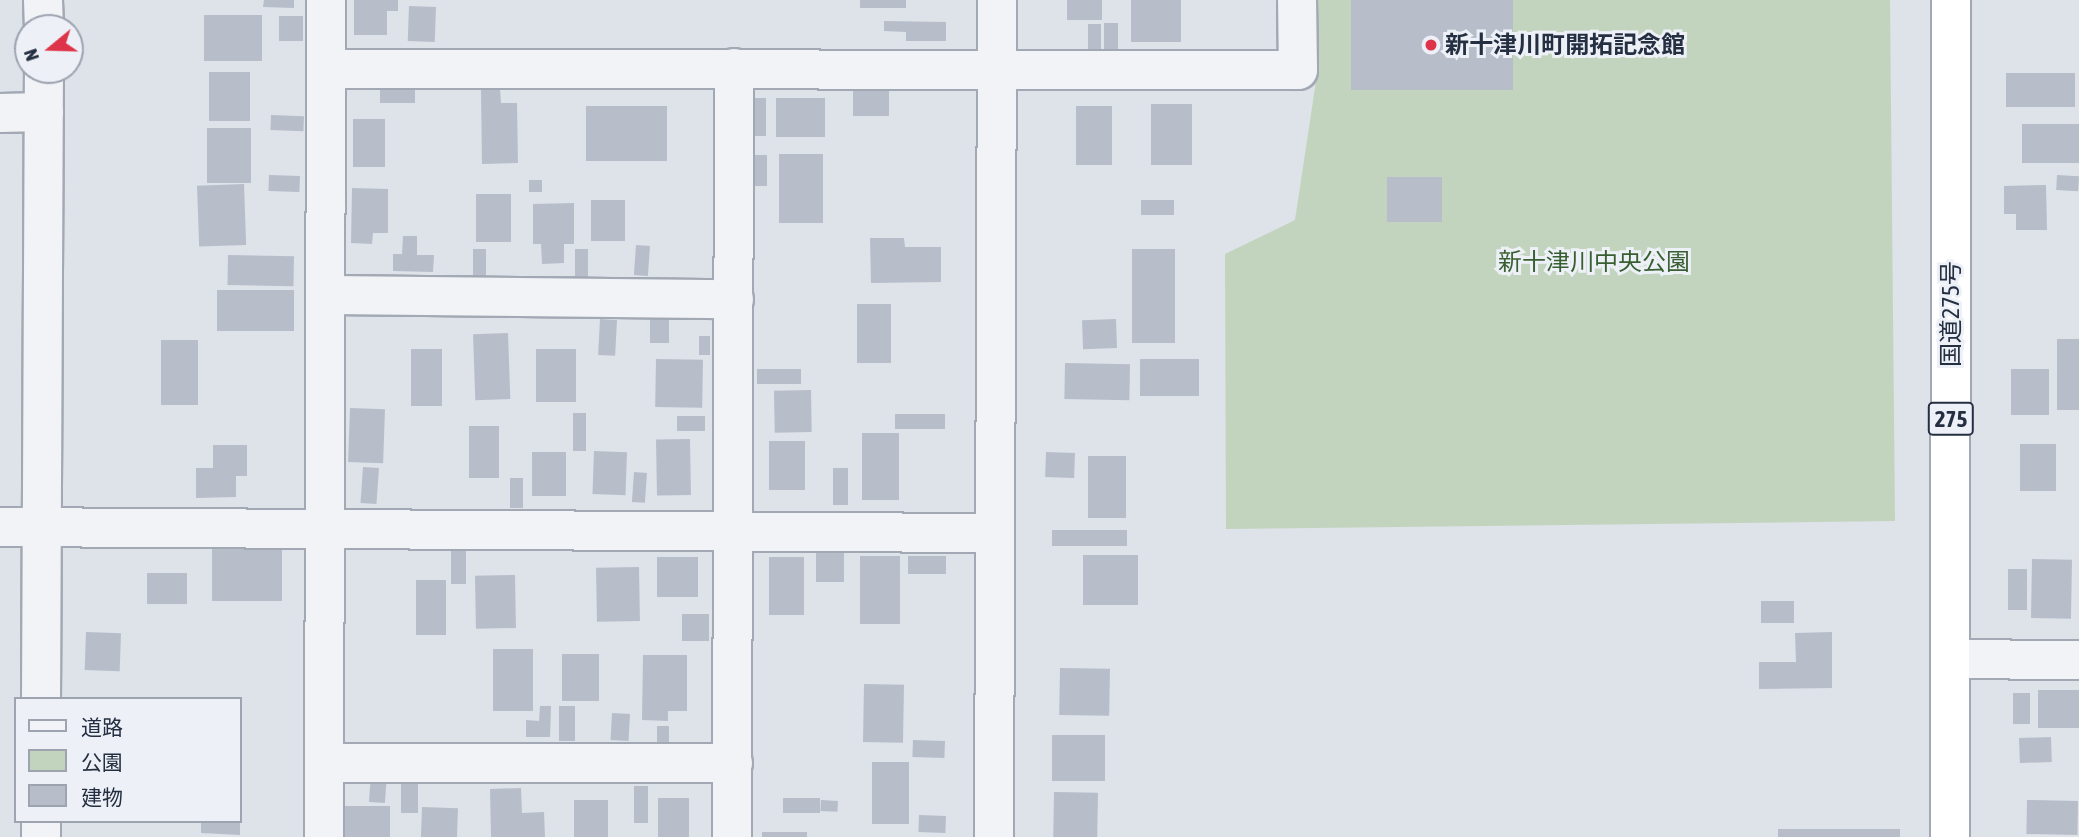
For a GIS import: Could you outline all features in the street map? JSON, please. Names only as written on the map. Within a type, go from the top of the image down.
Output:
[{"type":"highway","name":"国道275号","points":[[1950,837],[1951,0]]},
{"type":"street","points":[[324,837],[326,0]]},
{"type":"street","points":[[994,837],[992,533],[997,0]]},
{"type":"street","points":[[327,69],[1298,70],[1297,0]]},
{"type":"street","points":[[732,837],[734,68]]},
{"type":"street","points":[[41,697],[44,84]]},
{"type":"street","points":[[0,113],[44,113]]},
{"type":"street","points":[[327,295],[734,299]]},
{"type":"street","points":[[0,527],[992,533]]},
{"type":"street","points":[[1952,659],[2079,660]]},
{"type":"street","points":[[324,763],[733,762]]},
{"type":"green space","name":"新十津川中央公園","points":[[1316,0],[1890,0],[1895,521],[1226,529],[1225,254],[1295,220],[1316,81]]},
{"type":"building","points":[[264,0],[294,0],[294,8],[263,7]]},
{"type":"building","points":[[354,0],[398,0],[398,11],[387,11],[387,35],[354,35]]},
{"type":"building","points":[[860,0],[906,0],[906,8],[860,8]]},
{"type":"building","points":[[1067,0],[1102,0],[1102,20],[1067,20]]},
{"type":"building","points":[[1131,0],[1181,0],[1181,42],[1131,42]]},
{"type":"building","name":"新十津川町開拓記念館","points":[[1351,0],[1513,0],[1513,90],[1351,90]]},
{"type":"building","points":[[409,6],[436,7],[435,42],[408,41]]},
{"type":"building","points":[[204,15],[262,15],[262,61],[204,61]]},
{"type":"building","points":[[279,16],[303,16],[303,41],[279,41]]},
{"type":"building","points":[[884,21],[946,22],[946,41],[906,41],[906,32],[884,31]]},
{"type":"building","points":[[1104,23],[1118,23],[1118,50],[1104,50]]},
{"type":"building","points":[[1088,24],[1101,24],[1101,51],[1088,51]]},
{"type":"building","points":[[209,72],[250,72],[250,121],[209,121]]},
{"type":"building","points":[[2006,73],[2075,73],[2075,107],[2006,107]]},
{"type":"building","points":[[380,84],[415,84],[415,103],[380,103]]},
{"type":"building","points":[[853,85],[889,85],[889,116],[853,116]]},
{"type":"building","points":[[500,89],[501,103],[517,103],[518,163],[482,164],[481,90]]},
{"type":"building","points":[[752,98],[766,98],[766,136],[752,136]]},
{"type":"building","points":[[776,98],[825,98],[825,137],[776,137]]},
{"type":"building","points":[[1151,104],[1192,104],[1192,165],[1151,165]]},
{"type":"building","points":[[586,106],[667,106],[667,161],[586,161]]},
{"type":"building","points":[[1076,106],[1112,106],[1112,165],[1076,165]]},
{"type":"building","points":[[271,115],[304,116],[303,131],[270,130]]},
{"type":"building","points":[[353,119],[385,119],[385,167],[353,167]]},
{"type":"building","points":[[2022,124],[2079,124],[2079,163],[2022,163]]},
{"type":"building","points":[[207,128],[251,128],[251,183],[207,183]]},
{"type":"building","points":[[779,154],[823,154],[823,223],[779,223]]},
{"type":"building","points":[[753,155],[767,155],[767,186],[753,186]]},
{"type":"building","points":[[269,175],[300,176],[299,192],[268,191]]},
{"type":"building","points":[[2057,175],[2079,176],[2078,191],[2056,190]]},
{"type":"building","points":[[1387,177],[1442,177],[1442,222],[1387,222]]},
{"type":"building","points":[[529,180],[542,180],[542,192],[529,192]]},
{"type":"building","points":[[244,184],[246,245],[199,247],[197,186]]},
{"type":"building","points":[[2046,185],[2047,230],[2016,230],[2016,214],[2004,214],[2004,186]]},
{"type":"building","points":[[352,188],[388,189],[388,233],[373,233],[372,244],[351,243]]},
{"type":"building","points":[[476,194],[511,194],[511,242],[476,242]]},
{"type":"building","points":[[591,200],[625,200],[625,241],[591,241]]},
{"type":"building","points":[[1141,200],[1174,200],[1174,215],[1141,215]]},
{"type":"building","points":[[574,203],[574,244],[564,244],[564,263],[542,264],[541,244],[533,244],[533,204]]},
{"type":"building","points":[[403,236],[417,236],[417,255],[434,255],[433,272],[393,271],[393,254],[402,254]]},
{"type":"building","points":[[870,238],[904,238],[905,247],[941,247],[941,282],[871,283]]},
{"type":"building","points":[[636,245],[650,246],[648,276],[634,275]]},
{"type":"building","points":[[473,249],[486,249],[486,276],[473,276]]},
{"type":"building","points":[[575,249],[588,249],[588,277],[575,277]]},
{"type":"building","points":[[1132,249],[1175,249],[1175,343],[1132,343]]},
{"type":"building","points":[[228,255],[294,256],[293,286],[227,285]]},
{"type":"building","points":[[217,290],[294,290],[294,331],[217,331]]},
{"type":"building","points":[[857,304],[891,304],[891,363],[857,363]]},
{"type":"building","points":[[650,314],[669,314],[669,343],[650,343]]},
{"type":"building","points":[[600,319],[617,320],[615,356],[598,355]]},
{"type":"building","points":[[1116,319],[1117,348],[1083,349],[1082,320]]},
{"type":"building","points":[[508,333],[510,399],[475,400],[473,334]]},
{"type":"building","points":[[699,336],[710,336],[710,355],[699,355]]},
{"type":"building","points":[[2057,339],[2079,339],[2079,410],[2057,410]]},
{"type":"building","points":[[161,340],[198,340],[198,405],[161,405]]},
{"type":"building","points":[[411,349],[442,349],[442,406],[411,406]]},
{"type":"building","points":[[536,349],[576,349],[576,402],[536,402]]},
{"type":"building","points":[[656,359],[703,360],[702,408],[655,407]]},
{"type":"building","points":[[1140,359],[1199,359],[1199,396],[1140,396]]},
{"type":"building","points":[[1065,363],[1130,364],[1129,400],[1064,399]]},
{"type":"building","points":[[757,369],[801,369],[801,384],[757,384]]},
{"type":"building","points":[[2011,369],[2049,369],[2049,415],[2011,415]]},
{"type":"building","points":[[811,390],[812,432],[775,433],[774,391]]},
{"type":"building","points":[[350,408],[385,409],[383,463],[348,462]]},
{"type":"building","points":[[573,413],[586,413],[586,451],[573,451]]},
{"type":"building","points":[[895,414],[945,414],[945,429],[895,429]]},
{"type":"building","points":[[677,416],[705,416],[705,431],[677,431]]},
{"type":"building","points":[[469,426],[499,426],[499,478],[469,478]]},
{"type":"building","points":[[862,433],[899,433],[899,500],[862,500]]},
{"type":"building","points":[[690,439],[691,495],[657,496],[656,440]]},
{"type":"building","points":[[769,441],[805,441],[805,490],[769,490]]},
{"type":"building","points":[[2020,444],[2056,444],[2056,491],[2020,491]]},
{"type":"building","points":[[213,445],[247,445],[247,476],[236,476],[236,497],[196,498],[196,468],[213,468]]},
{"type":"building","points":[[594,451],[627,452],[625,495],[592,494]]},
{"type":"building","points":[[532,452],[566,452],[566,496],[532,496]]},
{"type":"building","points":[[1046,452],[1075,453],[1074,478],[1045,477]]},
{"type":"building","points":[[1088,456],[1126,456],[1126,518],[1088,518]]},
{"type":"building","points":[[363,467],[379,468],[376,504],[360,503]]},
{"type":"building","points":[[833,468],[848,468],[848,505],[833,505]]},
{"type":"building","points":[[634,472],[647,473],[645,503],[632,502]]},
{"type":"building","points":[[510,478],[523,478],[523,508],[510,508]]},
{"type":"building","points":[[1052,530],[1127,530],[1127,546],[1052,546]]},
{"type":"building","points":[[451,545],[466,545],[466,584],[451,584]]},
{"type":"building","points":[[816,548],[844,548],[844,582],[816,582]]},
{"type":"building","points":[[212,549],[282,549],[282,601],[212,601]]},
{"type":"building","points":[[1083,555],[1138,555],[1138,605],[1083,605]]},
{"type":"building","points":[[860,556],[900,556],[900,624],[860,624]]},
{"type":"building","points":[[908,556],[946,556],[946,574],[908,574]]},
{"type":"building","points":[[657,557],[698,557],[698,597],[657,597]]},
{"type":"building","points":[[769,557],[804,557],[804,615],[769,615]]},
{"type":"building","points":[[2032,559],[2072,560],[2071,619],[2031,618]]},
{"type":"building","points":[[639,567],[640,621],[597,622],[596,568]]},
{"type":"building","points":[[2008,569],[2027,569],[2027,610],[2008,610]]},
{"type":"building","points":[[147,573],[187,573],[187,604],[147,604]]},
{"type":"building","points":[[515,575],[516,628],[476,629],[475,576]]},
{"type":"building","points":[[416,580],[446,580],[446,635],[416,635]]},
{"type":"building","points":[[1761,601],[1794,601],[1794,623],[1761,623]]},
{"type":"building","points":[[682,614],[709,614],[709,641],[682,641]]},
{"type":"building","points":[[86,632],[121,633],[120,671],[85,670]]},
{"type":"building","points":[[1832,632],[1832,688],[1759,689],[1759,662],[1796,662],[1795,633]]},
{"type":"building","points":[[493,649],[533,649],[533,711],[493,711]]},
{"type":"building","points":[[562,654],[599,654],[599,701],[562,701]]},
{"type":"building","points":[[643,655],[687,655],[687,711],[668,711],[668,721],[642,720]]},
{"type":"building","points":[[1060,668],[1110,669],[1109,716],[1059,715]]},
{"type":"building","points":[[864,684],[904,685],[903,743],[863,742]]},
{"type":"building","points":[[2038,690],[2079,690],[2079,728],[2038,728]]},
{"type":"building","points":[[2013,693],[2030,693],[2030,724],[2013,724]]},
{"type":"building","points":[[540,706],[551,706],[550,737],[526,737],[526,720],[539,721]]},
{"type":"building","points":[[559,706],[575,706],[575,741],[559,741]]},
{"type":"building","points":[[612,713],[630,714],[629,741],[611,740]]},
{"type":"building","points":[[657,726],[669,726],[669,743],[657,743]]},
{"type":"building","points":[[1052,735],[1105,735],[1105,781],[1052,781]]},
{"type":"building","points":[[2051,737],[2052,762],[2020,763],[2019,738]]},
{"type":"building","points":[[913,740],[945,741],[944,758],[912,757]]},
{"type":"building","points":[[872,762],[909,762],[909,824],[872,824]]},
{"type":"building","points":[[371,773],[387,774],[385,803],[369,802]]},
{"type":"building","points":[[401,783],[418,783],[418,813],[401,813]]},
{"type":"building","points":[[634,786],[648,786],[648,823],[634,823]]},
{"type":"building","points":[[521,788],[522,813],[544,812],[545,837],[491,837],[490,789]]},
{"type":"building","points":[[1054,792],[1098,793],[1097,837],[1053,837]]},
{"type":"building","points":[[658,798],[689,798],[689,837],[658,837]]},
{"type":"building","points":[[783,798],[820,798],[820,813],[783,813]]},
{"type":"building","points":[[574,800],[608,800],[608,837],[574,837]]},
{"type":"building","points":[[821,800],[838,801],[837,812],[820,811]]},
{"type":"building","points":[[2027,800],[2078,801],[2077,835],[2026,834]]},
{"type":"building","points":[[340,806],[390,806],[390,837],[340,837]]},
{"type":"building","points":[[422,807],[458,808],[457,837],[421,837]]},
{"type":"building","points":[[919,815],[946,816],[945,833],[918,832]]},
{"type":"building","points":[[201,823],[240,823],[240,835],[201,833]]},
{"type":"building","points":[[1778,829],[1900,829],[1900,837],[1778,837]]},
{"type":"building","points":[[762,832],[807,832],[807,837],[762,837]]},
{"type":"place","name":"新十津川町開拓記念館","points":[[1431,45]]}]
